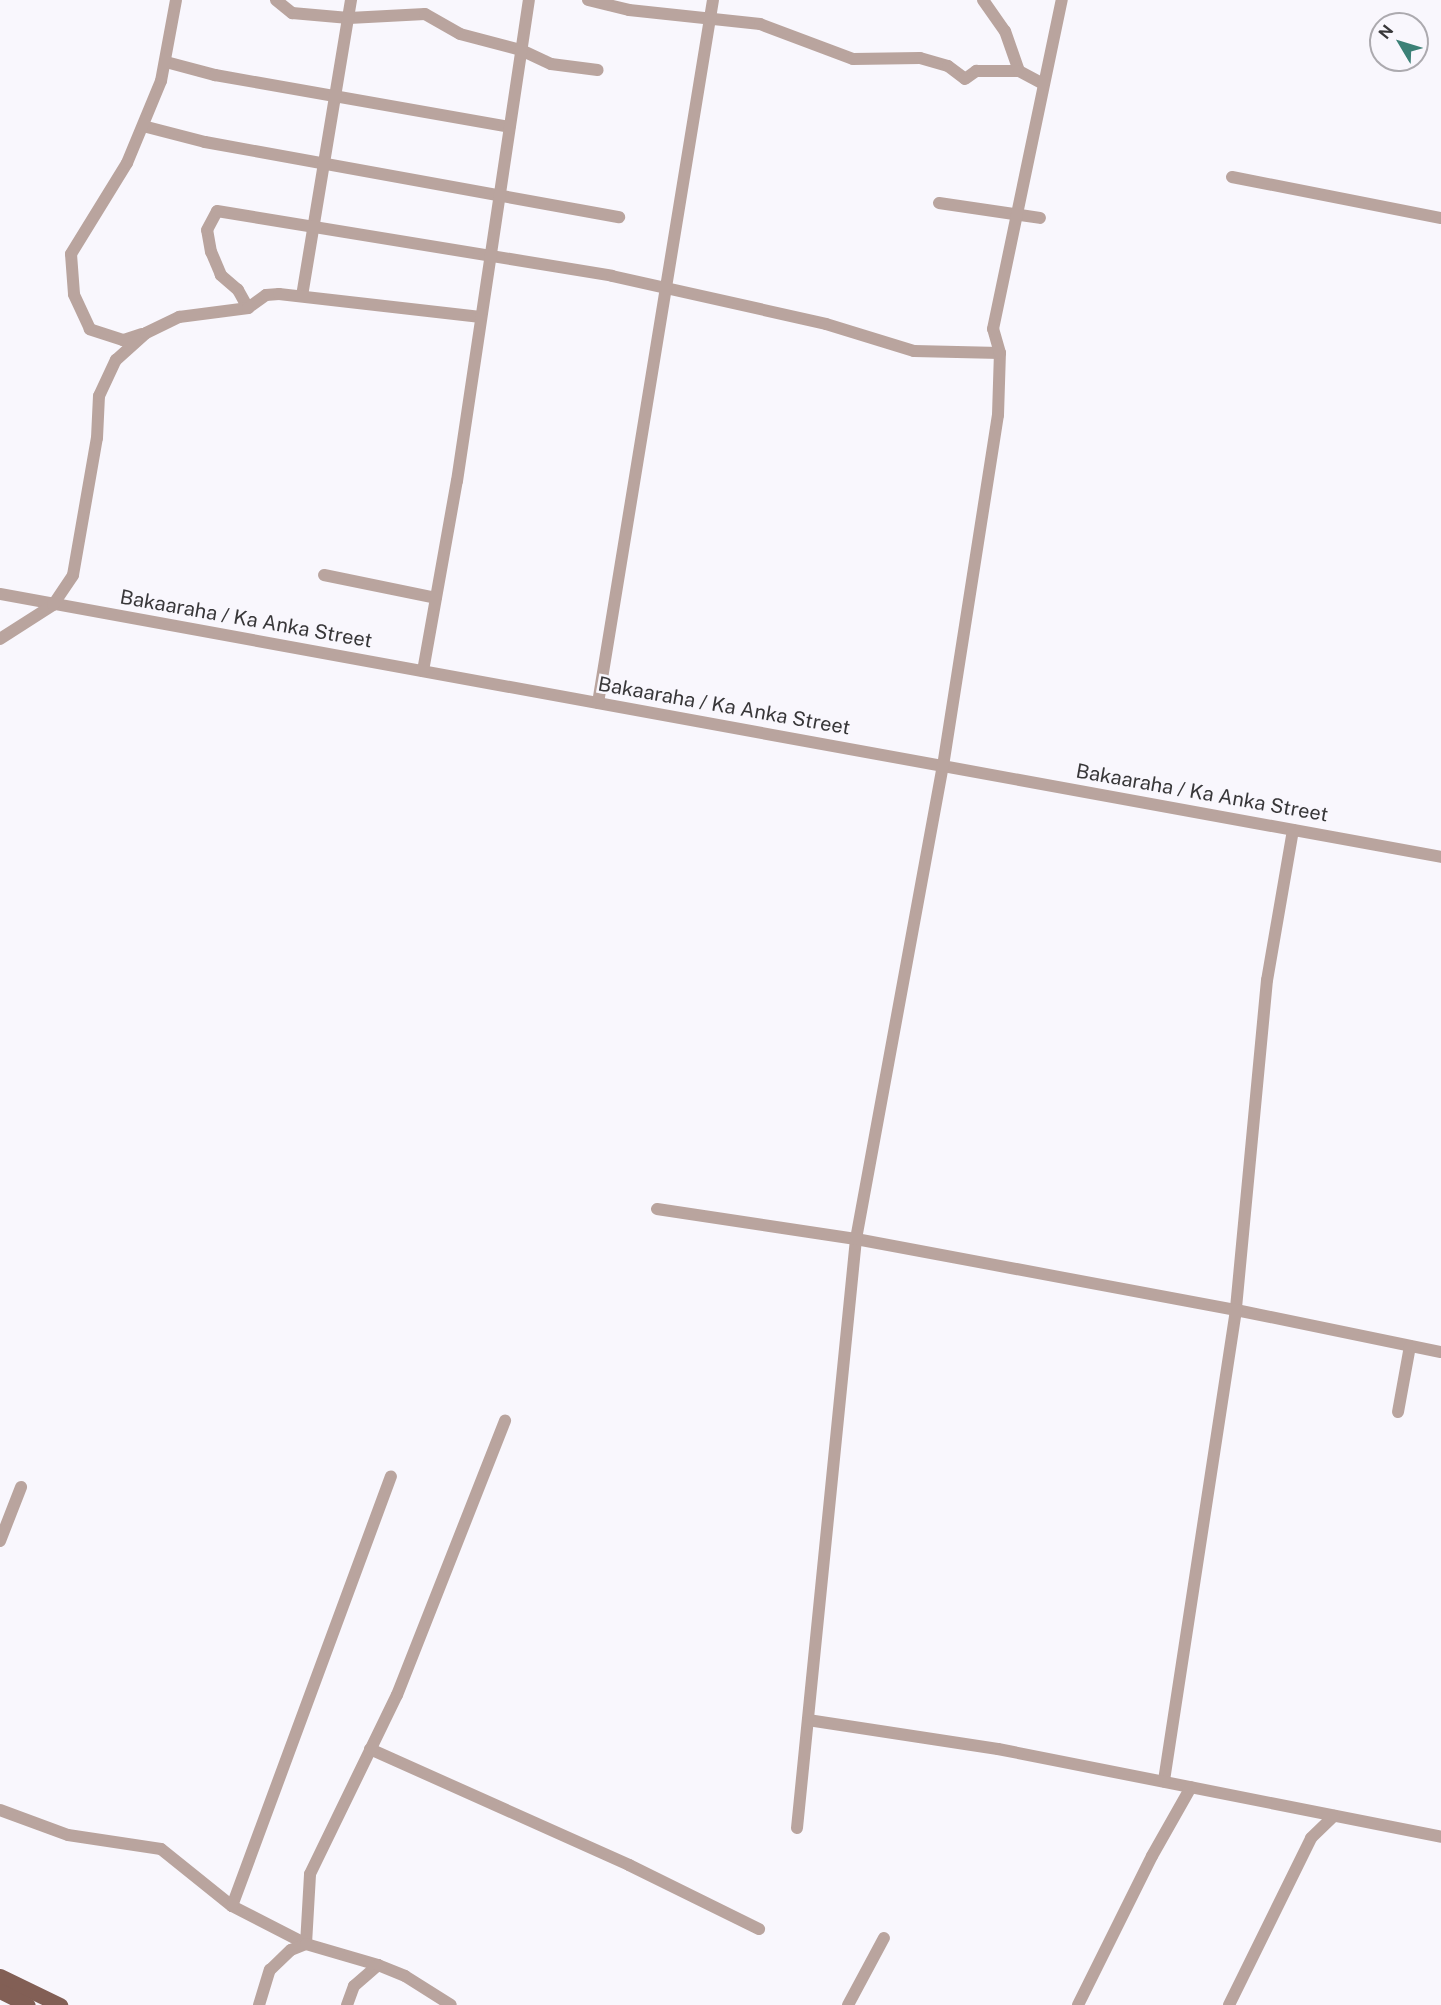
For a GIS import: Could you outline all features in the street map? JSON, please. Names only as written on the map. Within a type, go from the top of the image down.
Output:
[{"type":"main road","points":[[0,1976],[60,2005]]},
{"type":"main road","points":[[0,1991],[28,2005]]},
{"type":"street","points":[[176,0],[166,62],[127,163],[71,254],[74,294],[90,329],[123,340],[146,333],[179,317],[248,308],[266,295],[302,296],[481,317]]},
{"type":"street","points":[[276,0],[292,13],[349,18],[425,14],[460,34],[521,50],[551,64],[598,70]]},
{"type":"street","points":[[302,296],[351,0]]},
{"type":"street","points":[[423,671],[530,0]]},
{"type":"street","points":[[588,0],[710,21],[760,24],[853,59],[920,58],[948,66],[965,79],[976,71],[1019,71],[1042,83]]},
{"type":"street","points":[[598,703],[713,0]]},
{"type":"street","points":[[983,0],[1005,31],[1019,71]]},
{"type":"street","points":[[797,1828],[856,1239],[943,766],[998,415],[1000,353],[993,329],[1019,212],[1042,83],[1062,0]]},
{"type":"street","points":[[166,62],[215,75],[509,127]]},
{"type":"street","points":[[142,126],[323,163],[619,217]]},
{"type":"street","points":[[1232,177],[1441,218]]},
{"type":"street","points":[[939,203],[1019,212],[1040,218]]},
{"type":"street","points":[[248,308],[238,290],[221,275],[211,252],[207,230],[217,211],[489,259],[612,276],[826,324],[914,351],[1000,353]]},
{"type":"street","points":[[0,639],[53,605],[73,575],[97,438],[99,396],[116,360],[146,333]]},
{"type":"street","points":[[324,575],[436,598]]},
{"type":"street","name":"Bakaaraha / Ka Anka Street","points":[[0,594],[1441,856]]},
{"type":"street","points":[[1164,1782],[1236,1310],[1267,980],[1293,830]]},
{"type":"street","points":[[657,1209],[856,1239],[1236,1310],[1441,1352]]},
{"type":"street","points":[[1398,1412],[1410,1346]]},
{"type":"street","points":[[306,1944],[310,1874],[397,1695],[506,1421]]},
{"type":"street","points":[[232,1906],[391,1476]]},
{"type":"street","points":[[0,1540],[21,1487]]},
{"type":"street","points":[[808,1720],[998,1749],[1441,1837]]},
{"type":"street","points":[[370,1749],[629,1865],[759,1929]]},
{"type":"street","points":[[1078,2005],[1152,1856],[1191,1786]]},
{"type":"street","points":[[0,1810],[68,1835],[161,1849],[232,1906],[306,1944],[378,1965],[405,1976],[451,2005]]},
{"type":"street","points":[[1228,2005],[1311,1838],[1334,1816]]},
{"type":"street","points":[[848,2005],[884,1938]]},
{"type":"street","points":[[259,2005],[270,1970],[291,1950],[306,1944]]},
{"type":"street","points":[[347,2005],[354,1986],[378,1965]]}]
